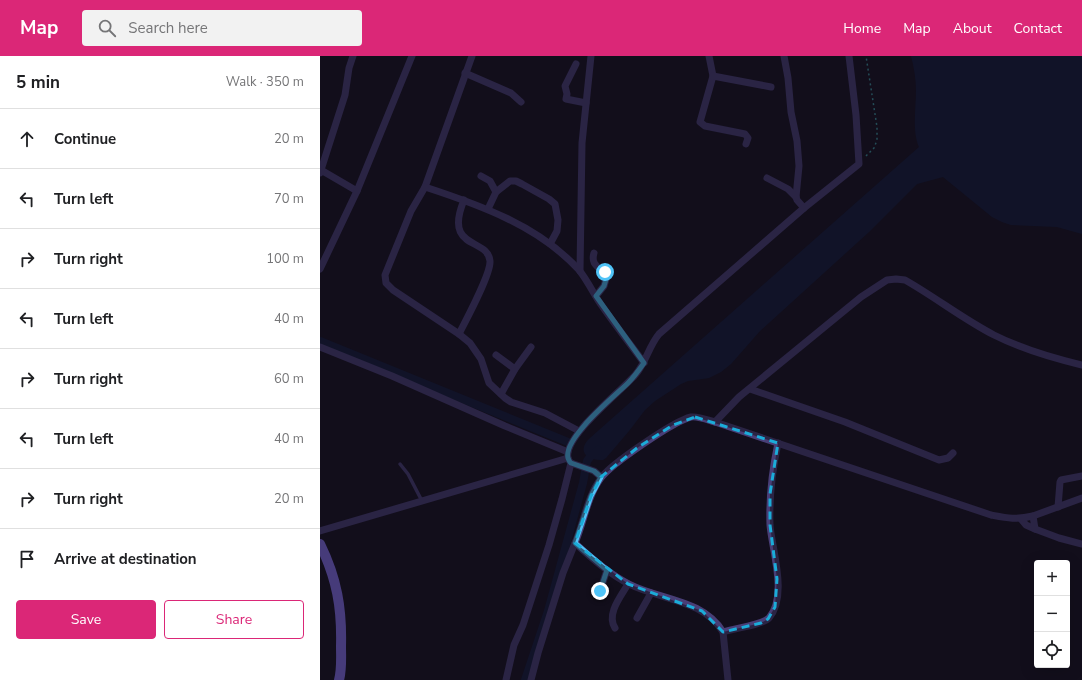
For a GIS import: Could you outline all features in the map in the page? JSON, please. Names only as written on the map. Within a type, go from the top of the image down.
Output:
[{"type":"main road","points":[[320,544],[328,559],[340,604],[341,656],[339,680]]},
{"type":"street","points":[[353,56],[349,68],[345,95],[321,171],[357,191]]},
{"type":"street","points":[[320,269],[357,191],[412,56]]},
{"type":"street","points":[[472,56],[425,186],[411,211],[384,279],[393,290],[459,334],[475,349],[481,359],[489,383],[511,402],[545,413],[579,431]]},
{"type":"street","points":[[580,272],[582,143],[591,56]]},
{"type":"street","points":[[709,56],[713,76],[700,120],[701,123],[705,126],[745,134],[748,138],[746,144]]},
{"type":"street","points":[[784,56],[787,68],[791,112],[797,141],[799,166],[796,197]]},
{"type":"street","points":[[506,680],[514,645],[523,624],[549,545],[562,499],[575,437],[579,431],[628,383],[644,363],[651,346],[659,334],[804,208],[859,164],[860,154],[849,56]]},
{"type":"street","points":[[576,64],[565,86],[567,94],[564,102],[586,103]]},
{"type":"street","points":[[465,73],[511,93],[521,102]]},
{"type":"street","points":[[713,76],[771,87]]},
{"type":"street","points":[[481,176],[490,181],[496,192]]},
{"type":"street","points":[[767,178],[788,189],[804,208]]},
{"type":"street","points":[[488,209],[496,192],[510,180],[516,181],[549,199],[555,204],[558,220],[557,231],[550,244]]},
{"type":"street","points":[[425,186],[488,209],[516,223],[550,244],[580,272],[644,363]]},
{"type":"street","points":[[459,334],[485,280],[490,264],[490,259],[487,254],[475,244],[464,238],[460,233],[459,214],[464,200]]},
{"type":"street","points":[[594,253],[593,261],[607,276],[604,286],[596,296]]},
{"type":"street","points":[[715,422],[739,397],[861,297],[887,280],[905,280],[995,336],[1035,352],[1082,366]]},
{"type":"street","points":[[320,347],[392,376],[505,426],[594,471],[601,477]]},
{"type":"street","points":[[501,394],[515,369],[531,347]]},
{"type":"street","points":[[496,355],[515,369]]},
{"type":"street","points":[[750,389],[845,422],[939,460],[948,458],[953,453]]},
{"type":"street","points":[[532,680],[538,653],[569,554],[575,543],[591,496],[601,477],[638,448],[673,425],[690,417],[715,422],[991,515],[1010,519],[1021,519],[1033,516],[1082,498]]},
{"type":"street","points":[[723,632],[761,623],[768,619],[775,607],[777,599],[777,579],[770,525],[770,494],[771,476],[778,443]]},
{"type":"street","points":[[320,530],[422,502],[525,470],[571,460]]},
{"type":"street","points":[[1058,507],[1061,480],[1082,476]]},
{"type":"street","points":[[1033,516],[1035,529]]},
{"type":"street","points":[[1021,519],[1026,525],[1035,529],[1059,538],[1082,544]]},
{"type":"street","points":[[575,543],[607,570],[628,584],[651,593],[691,605],[709,615],[718,624],[723,632],[728,680]]},
{"type":"street","points":[[600,591],[607,570]]},
{"type":"street","points":[[614,628],[612,622],[613,612],[628,584]]},
{"type":"street","points":[[637,618],[651,593]]},
{"type":"lane","points":[[400,464],[408,474],[422,502]]},
{"type":"path","points":[[859,164],[874,148],[877,140],[866,56]]},
{"type":"highlighted area","points":[[695,417],[778,443],[770,494],[770,525],[777,579],[775,607],[768,619],[761,623],[723,632],[702,611],[628,584],[575,543],[591,496],[601,477],[637,448],[673,425]]},
{"type":"water","points":[[911,56],[1082,56],[1082,234],[1057,227],[1011,225],[1002,222],[992,217],[943,177],[917,184],[869,232],[760,331],[731,364],[721,372],[709,378],[688,381],[681,384],[655,401],[645,410],[629,431],[603,460],[588,457],[585,454],[584,447],[590,438],[919,147],[915,127],[916,82]]},
{"type":"waterway","points":[[320,341],[568,442]]},
{"type":"waterway","points":[[525,680],[548,611],[583,483],[587,461],[598,450]]},
{"type":"route","points":[[600,591],[607,570],[575,543],[591,496],[601,477],[594,471],[571,463],[568,458],[568,452],[575,437],[589,420],[628,383],[644,363],[596,296],[604,286],[607,279],[605,272]]}]
